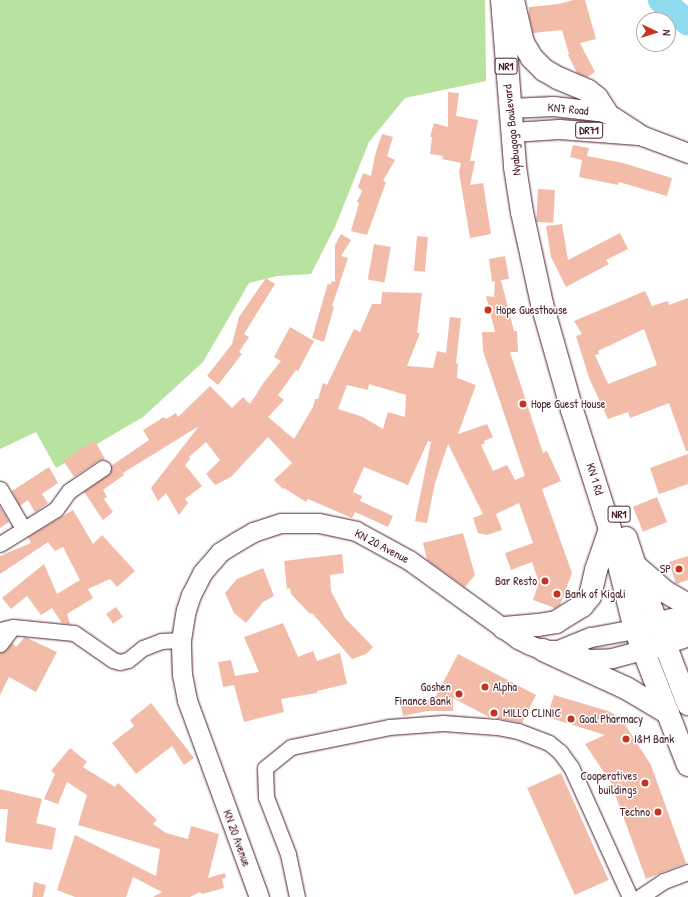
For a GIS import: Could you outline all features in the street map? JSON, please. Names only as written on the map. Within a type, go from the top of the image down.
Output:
[{"type":"highway","name":"Nyabugogo Boulevard","points":[[502,0],[514,108]]},
{"type":"highway","name":"Nyabugogo Boulevard","points":[[512,0],[514,108]]},
{"type":"highway","points":[[512,0],[523,43],[532,58],[544,70],[588,91],[597,98],[606,112]]},
{"type":"highway","name":"NR1","points":[[514,108],[526,214]]},
{"type":"highway","name":"KN 1 Rd","points":[[526,214],[542,304],[572,410],[610,529],[635,629],[688,766]]},
{"type":"highway","name":"KN 1 Rd","points":[[526,214],[551,303],[635,566],[664,644],[686,697]]},
{"type":"highway","points":[[504,628],[556,622],[582,606],[590,596],[596,570],[610,529]]},
{"type":"highway","points":[[635,566],[664,591],[688,606]]},
{"type":"highway","points":[[635,629],[688,616]]},
{"type":"highway","points":[[642,650],[688,635]]},
{"type":"highway","points":[[551,650],[626,688],[668,713]]},
{"type":"highway","points":[[686,697],[688,670]]},
{"type":"main road","name":"KN7 Road","points":[[514,108],[553,106],[606,112],[643,136],[688,153]]},
{"type":"main road","name":"KN7 Road","points":[[516,131],[560,129],[643,136]]},
{"type":"main road","name":"KN 20 Avenue","points":[[259,897],[187,700],[182,675],[181,640],[186,610],[202,573],[220,552],[254,532],[281,523],[298,522],[332,525],[367,535],[409,560],[524,642],[579,658],[602,659],[642,650]]},
{"type":"main road","points":[[551,650],[591,638],[635,629]]},
{"type":"street","points":[[0,544],[23,528],[56,509],[69,491],[103,468]]},
{"type":"street","points":[[0,489],[23,528]]},
{"type":"street","points":[[0,644],[6,628],[74,633],[113,660],[120,662],[128,660],[143,648],[161,641],[181,640]]},
{"type":"street","points":[[296,897],[288,854],[266,797],[266,768],[291,747],[389,726],[443,723],[497,727],[518,731],[549,743],[560,752],[572,767],[639,896],[664,881],[688,872]]},
{"type":"green space","points":[[0,0],[485,0],[486,81],[405,98],[369,142],[335,227],[311,274],[277,276],[249,283],[203,362],[143,417],[56,468],[36,432],[0,449]]},
{"type":"building","points":[[573,0],[585,0],[596,39],[580,43],[595,72],[587,77],[577,73],[568,55],[569,54],[562,30],[533,33],[529,15],[529,7],[559,4]]},
{"type":"building","points":[[448,92],[459,93],[456,116],[478,120],[470,161],[475,161],[470,185],[483,183],[491,234],[470,238],[459,172],[461,163],[442,159],[443,156],[430,154],[432,137],[430,137],[434,123],[448,127]]},
{"type":"building","points":[[382,134],[393,137],[387,156],[395,160],[383,181],[386,182],[367,235],[351,231],[359,203],[357,202],[362,191],[358,187],[363,173],[371,176],[375,155]]},
{"type":"building","points":[[573,145],[589,148],[587,156],[623,163],[672,178],[667,196],[619,182],[618,185],[579,177],[582,160],[570,157]]},
{"type":"building","points":[[538,189],[555,190],[553,223],[536,222]]},
{"type":"building","points":[[562,224],[568,260],[620,233],[628,249],[606,260],[609,264],[566,287],[551,257],[546,226]]},
{"type":"building","points":[[341,234],[351,240],[341,256],[348,258],[332,306],[334,307],[324,342],[312,338],[328,283],[330,285],[332,281],[335,282],[335,245]]},
{"type":"building","points":[[417,236],[428,237],[425,272],[414,271]]},
{"type":"building","points":[[374,244],[391,247],[384,282],[368,279]]},
{"type":"building","points":[[505,256],[509,279],[501,280],[514,331],[517,331],[518,352],[510,352],[543,453],[547,451],[561,481],[542,489],[572,573],[560,605],[555,608],[533,600],[539,582],[532,562],[511,570],[505,553],[533,543],[519,503],[496,514],[502,530],[487,535],[478,533],[473,518],[483,514],[448,444],[435,483],[427,523],[415,521],[431,442],[428,441],[408,485],[364,467],[353,492],[362,496],[360,501],[393,516],[388,527],[355,512],[352,518],[308,499],[306,502],[284,488],[283,489],[274,480],[292,463],[268,437],[231,477],[215,485],[206,474],[220,460],[206,442],[189,457],[190,459],[185,465],[202,486],[185,499],[188,503],[179,515],[166,493],[158,501],[151,488],[199,426],[123,473],[124,475],[103,490],[107,497],[104,499],[113,512],[103,520],[84,492],[108,475],[111,472],[111,466],[149,440],[143,430],[164,417],[166,419],[176,413],[178,417],[210,386],[232,408],[243,397],[250,404],[264,382],[281,361],[274,357],[290,327],[314,341],[298,371],[296,370],[278,395],[284,400],[268,417],[294,439],[313,407],[315,399],[318,399],[323,383],[327,385],[354,329],[360,332],[372,304],[381,304],[382,292],[422,293],[417,333],[420,333],[407,366],[433,368],[437,351],[446,353],[450,317],[461,318],[456,363],[458,364],[457,378],[476,385],[458,434],[487,424],[493,437],[484,441],[485,443],[481,445],[493,471],[507,465],[515,480],[525,476],[483,351],[482,332],[495,332],[486,296],[494,297],[495,281],[492,282],[489,259]],"holes":[[[369,384],[406,395],[405,417],[388,412],[383,429],[363,417],[338,409],[347,385],[368,390]]]},
{"type":"building","points":[[266,278],[275,284],[244,334],[249,337],[239,352],[242,354],[218,385],[207,376],[232,344],[239,317]]},
{"type":"building","points":[[645,291],[652,306],[668,301],[669,305],[688,298],[688,451],[686,451],[669,403],[630,418],[628,412],[608,419],[589,378],[576,336],[582,334],[574,321]],"holes":[[[644,329],[657,365],[608,384],[595,355],[599,354],[598,351]]]},
{"type":"building","points":[[95,441],[105,459],[98,461],[74,477],[63,460],[75,455],[73,453]]},
{"type":"building","points":[[688,454],[688,484],[659,494],[650,468]]},
{"type":"building","points":[[49,467],[58,483],[42,494],[48,503],[35,512],[28,500],[20,506],[12,491]]},
{"type":"building","points":[[657,497],[667,522],[643,532],[633,507]]},
{"type":"building","points":[[0,507],[9,522],[0,528]]},
{"type":"building","points":[[73,510],[93,544],[102,535],[135,571],[117,587],[110,579],[88,589],[93,598],[67,614],[70,624],[62,623],[52,608],[41,615],[27,596],[11,609],[2,598],[44,564],[57,594],[80,580],[63,547],[55,551],[48,542],[0,574],[0,556],[31,543],[28,537]]},
{"type":"building","points":[[463,533],[475,575],[465,587],[427,560],[423,543]]},
{"type":"building","points":[[342,554],[344,573],[330,575],[331,591],[345,618],[373,647],[366,654],[352,659],[312,613],[310,614],[291,594],[290,588],[287,589],[284,561]]},
{"type":"building","points":[[688,556],[688,580],[676,584],[669,562]]},
{"type":"building","points":[[263,568],[274,596],[263,602],[246,623],[234,613],[225,593],[237,579]]},
{"type":"building","points":[[116,607],[123,617],[113,624],[106,614]]},
{"type":"building","points":[[283,623],[298,657],[313,651],[317,661],[340,653],[347,684],[317,691],[317,693],[281,699],[284,712],[244,722],[234,685],[223,687],[218,662],[231,660],[235,676],[259,672],[244,637]]},
{"type":"building","points":[[25,637],[57,652],[36,692],[9,677],[0,695],[0,653],[7,650],[12,643],[16,647]]},
{"type":"building","points":[[458,654],[536,695],[522,723],[489,717],[453,698],[453,711],[427,711],[403,716],[401,706],[435,698]]},
{"type":"building","name":"Cooperatives buildings","points":[[554,695],[608,711],[617,716],[624,723],[651,765],[686,863],[646,879],[611,783],[585,744],[605,735],[547,717]]},
{"type":"building","points":[[151,703],[194,758],[184,765],[172,746],[136,774],[112,743],[134,726],[130,720]]},
{"type":"building","points":[[70,748],[87,762],[83,767],[115,787],[118,783],[157,820],[153,824],[166,833],[188,839],[191,826],[219,834],[208,878],[225,873],[226,877],[222,879],[224,888],[202,894],[200,892],[190,897],[153,897],[162,892],[133,877],[126,897],[75,897],[57,890],[75,835],[156,876],[160,849],[78,825],[87,795],[67,782],[58,804],[44,799],[55,774],[51,771]]},
{"type":"building","points":[[561,773],[609,880],[575,895],[527,788]]},
{"type":"building","points":[[0,789],[42,799],[36,823],[56,828],[52,850],[5,842],[8,809],[0,809]]},
{"type":"building","points":[[34,882],[46,885],[43,897],[32,897]]},
{"type":"waterway","points":[[661,0],[688,23]]},
{"type":"place","name":"Hope Guesthouse","points":[[488,310]]},
{"type":"place","name":"Hope Guest House","points":[[523,404]]},
{"type":"place","name":"SP","points":[[679,569]]},
{"type":"place","name":"Bar Resto","points":[[545,581]]},
{"type":"place","name":"Bank of Kigali","points":[[557,594]]},
{"type":"place","name":"Alpha","points":[[485,687]]},
{"type":"place","name":"Goshen Finance Bank","points":[[459,694]]},
{"type":"place","name":"MILLO CLINIC","points":[[494,713]]},
{"type":"place","name":"Goal Pharmacy","points":[[571,719]]},
{"type":"place","name":"I&M Bank","points":[[626,739]]},
{"type":"place","name":"Cooperatives buildings","points":[[645,783]]},
{"type":"place","name":"Techno","points":[[658,812]]}]
